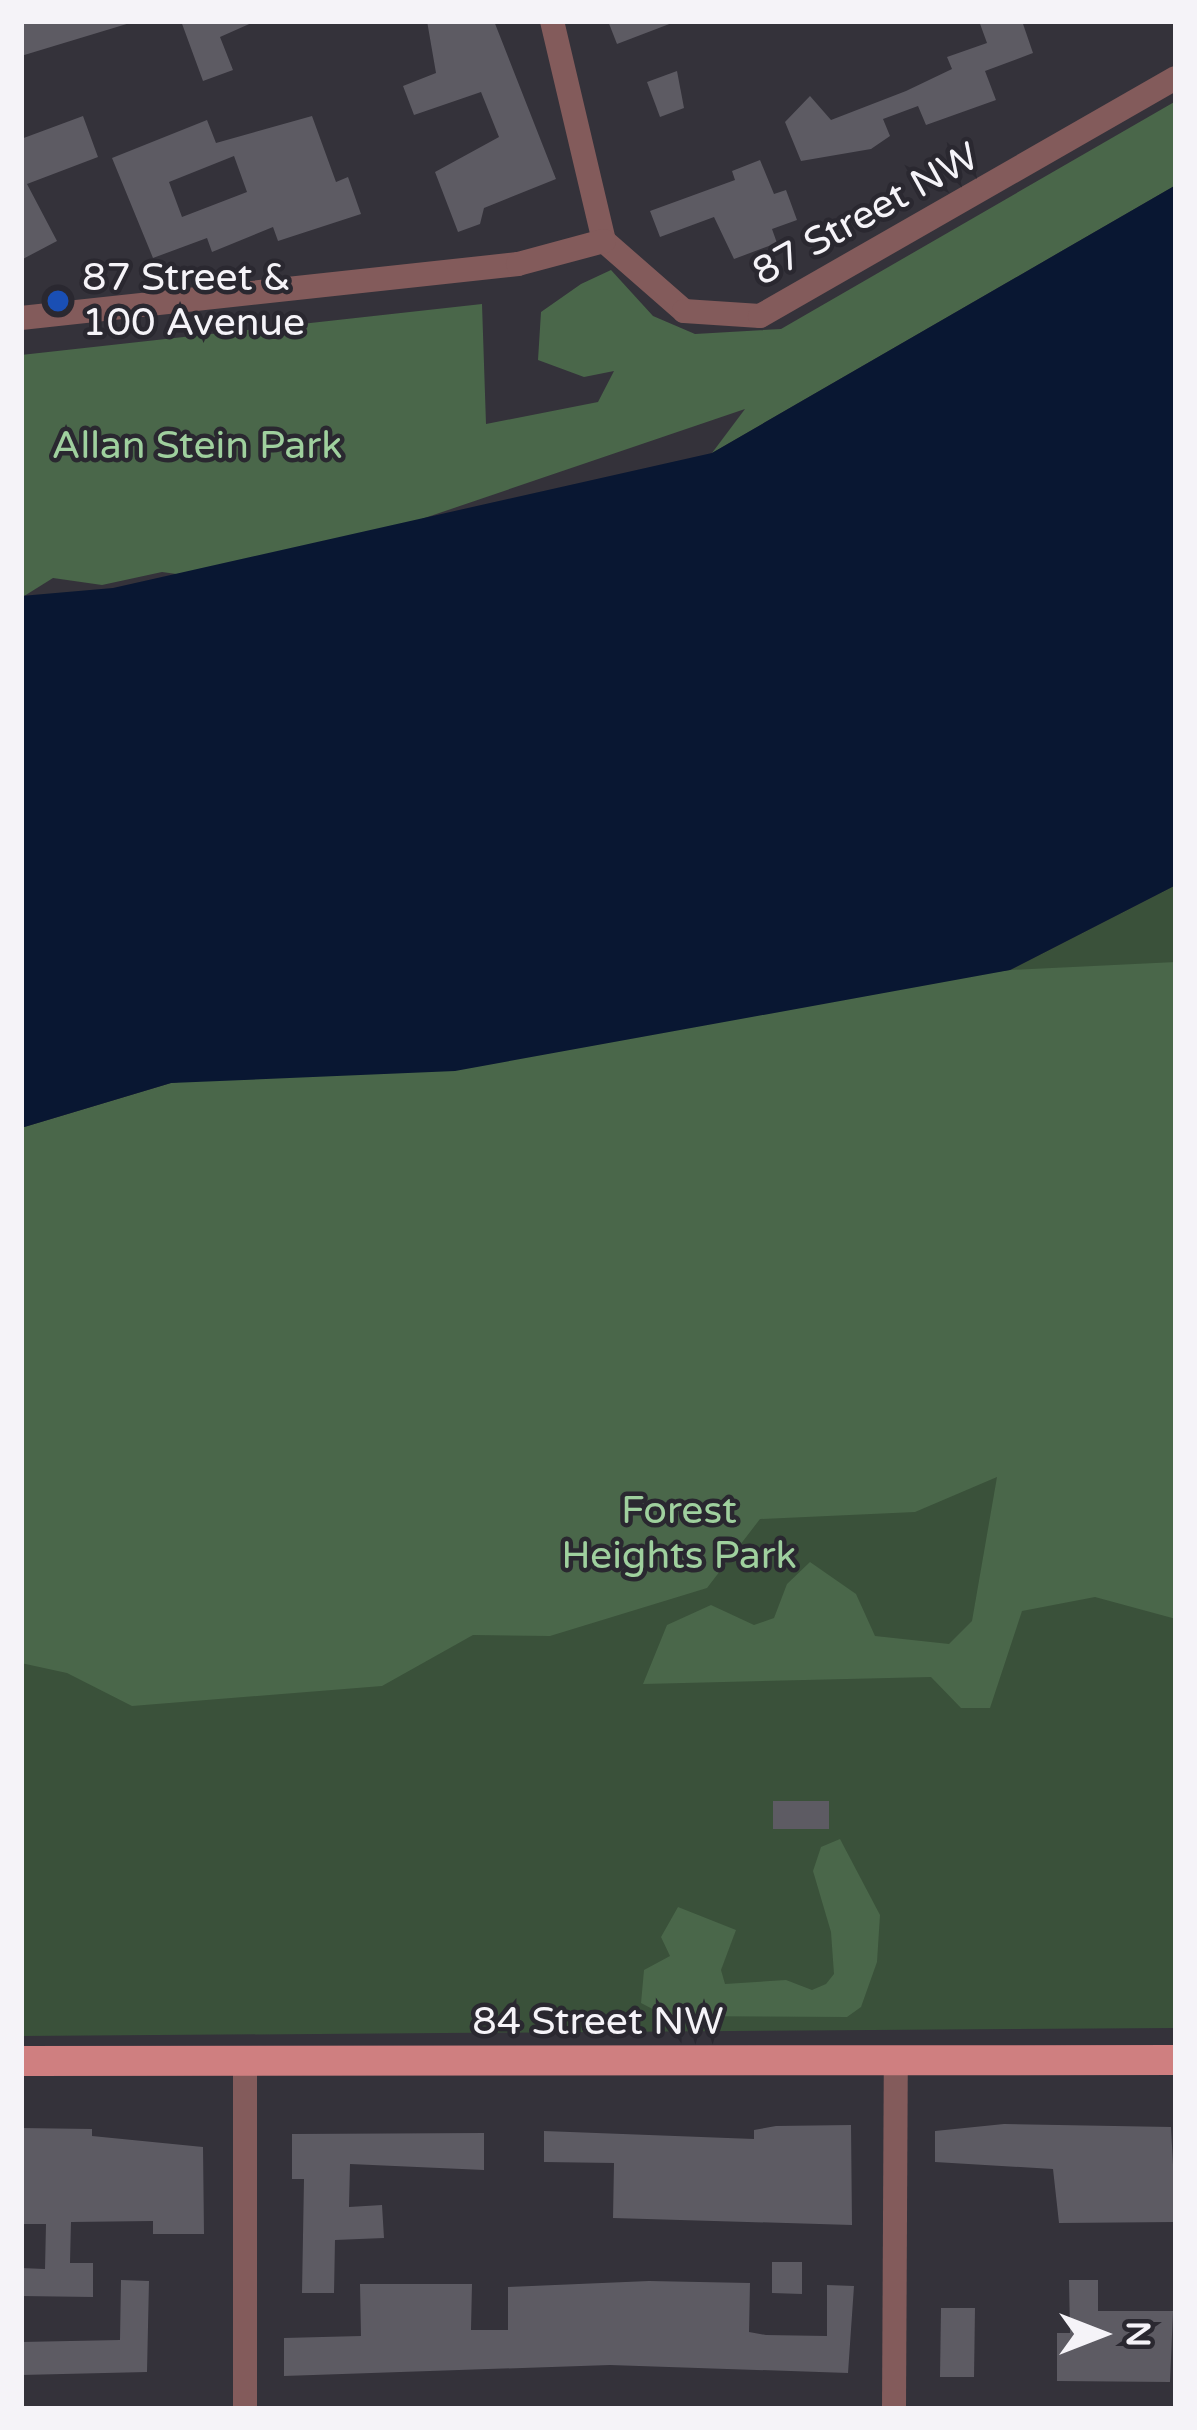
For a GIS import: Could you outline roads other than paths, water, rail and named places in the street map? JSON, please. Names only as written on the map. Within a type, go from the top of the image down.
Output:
[{"type":"main road","name":"84 Street NW","points":[[21,2061],[1176,2060]]},
{"type":"street","points":[[21,318],[518,264],[604,241],[552,21]]},
{"type":"street","name":"87 Street NW","points":[[604,241],[684,311],[760,316],[1176,78]]},
{"type":"street","points":[[895,2409],[896,2060]]},
{"type":"street","points":[[245,2062],[245,2409]]},
{"type":"water","points":[[1176,185],[1176,885],[1010,970],[455,1071],[171,1083],[21,1128],[21,596],[113,588],[712,453]]},
{"type":"place","name":"87 Street & 100 Avenue","points":[[58,301]]},
{"type":"park label","name":"Allan Stein Park","points":[[197,446]]},
{"type":"park label","name":"Forest Heights Park","points":[[679,1534]]}]
